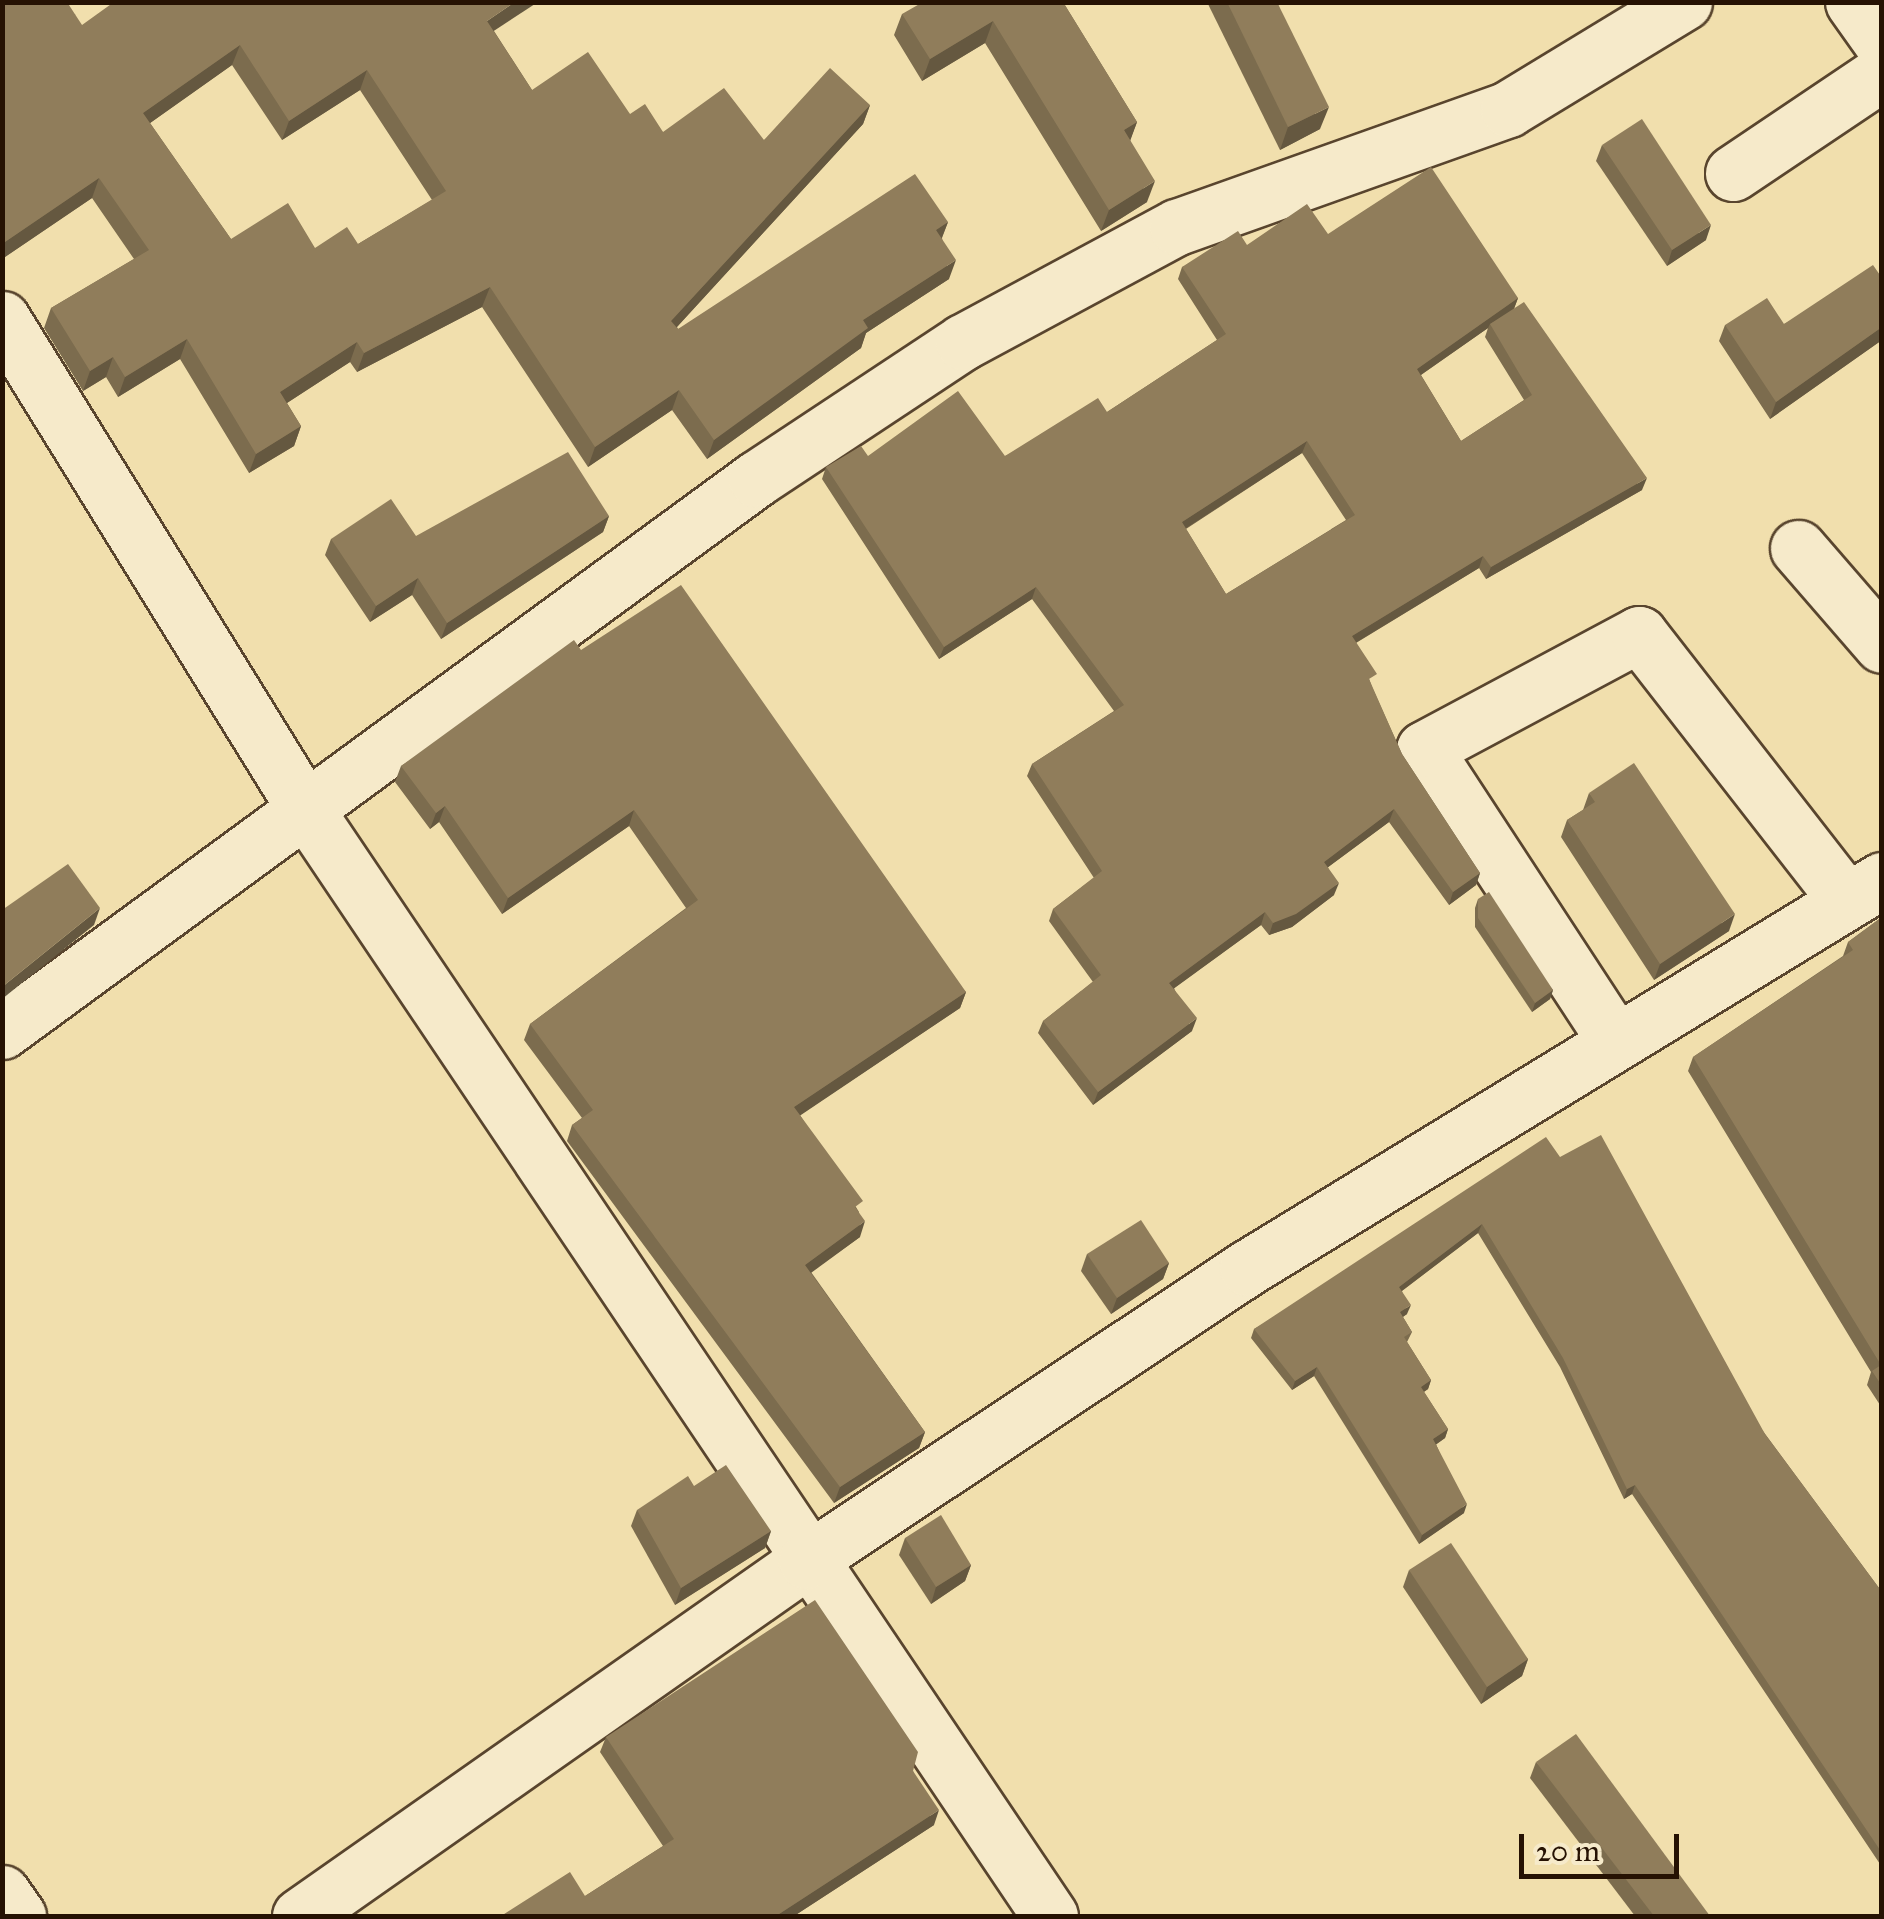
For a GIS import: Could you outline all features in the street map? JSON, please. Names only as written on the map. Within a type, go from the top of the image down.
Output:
[{"type":"street","points":[[2,1031],[302,804],[962,342],[1177,226],[1508,109],[1684,2]]},
{"type":"street","points":[[1853,2],[1882,43]]},
{"type":"street","points":[[1733,172],[1882,73]]},
{"type":"street","points":[[2,318],[302,804],[806,1561],[1050,1916]]},
{"type":"street","points":[[1798,548],[1882,645]]},
{"type":"street","points":[[300,1916],[806,1561],[1248,1268],[1864,890],[1639,634],[1424,748],[1616,1042]]},
{"type":"street","points":[[2,1893],[18,1916]]},
{"type":"building","points":[[9,2],[67,2],[82,25],[114,2],[515,2],[487,21],[532,90],[588,52],[630,114],[645,104],[663,132],[724,88],[764,140],[830,68],[870,105],[671,321],[678,329],[915,174],[948,222],[936,230],[956,260],[863,320],[868,328],[714,440],[679,390],[595,447],[490,287],[364,353],[357,342],[280,392],[301,426],[256,454],[187,339],[125,377],[113,357],[90,371],[51,308],[149,250],[99,178],[2,244],[2,7]],"holes":[[[240,45],[289,121],[367,70],[446,191],[358,244],[347,227],[315,248],[288,203],[231,239],[143,113]]]},
{"type":"building","points":[[923,2],[1063,2],[1137,122],[1124,130],[1155,181],[1109,210],[993,21],[930,59],[902,14]]},
{"type":"building","points":[[1227,2],[1277,2],[1329,107],[1288,127]]},
{"type":"building","points":[[1642,119],[1711,225],[1672,250],[1602,145]]},
{"type":"building","points":[[1431,167],[1518,298],[1417,369],[1461,441],[1532,395],[1490,324],[1524,302],[1647,478],[1491,567],[1483,556],[1352,636],[1377,674],[1369,679],[1402,754],[1480,873],[1453,892],[1394,809],[1324,862],[1339,883],[1296,914],[1273,923],[1265,912],[1169,983],[1197,1018],[1098,1092],[1043,1021],[1101,975],[1053,909],[1102,871],[1032,764],[1124,705],[1036,587],[944,647],[826,467],[861,446],[868,456],[958,391],[1005,456],[1098,398],[1107,412],[1226,334],[1182,267],[1238,231],[1247,245],[1307,204],[1328,234]],"holes":[[[1307,441],[1355,515],[1226,594],[1182,522]]]},
{"type":"building","points":[[1873,265],[1882,278],[1882,327],[1776,402],[1725,325],[1767,298],[1784,324]]},
{"type":"building","points":[[568,452],[609,516],[447,623],[418,578],[376,606],[331,539],[391,499],[416,536]]},
{"type":"building","points":[[681,585],[966,992],[794,1107],[863,1201],[855,1207],[865,1221],[805,1265],[925,1432],[840,1487],[572,1125],[593,1110],[530,1024],[698,900],[634,810],[508,898],[445,806],[436,813],[401,766],[574,640],[581,650]]},
{"type":"building","points":[[1634,763],[1735,914],[1660,964],[1567,820],[1595,802],[1589,793]]},
{"type":"building","points":[[68,864],[100,908],[2,987],[2,910]]},
{"type":"building","points":[[1489,892],[1553,990],[1535,1003],[1478,918],[1478,899]]},
{"type":"building","points":[[1882,917],[1882,1386],[1872,1371],[1881,1365],[1693,1057],[1853,950],[1848,942]]},
{"type":"building","points":[[1601,1135],[1765,1434],[1882,1592],[1882,1853],[1635,1485],[1627,1489],[1563,1358],[1482,1224],[1399,1287],[1411,1305],[1400,1312],[1412,1332],[1404,1337],[1431,1380],[1421,1387],[1448,1429],[1433,1439],[1467,1504],[1422,1535],[1317,1367],[1295,1381],[1254,1329],[1546,1137],[1560,1157]]},
{"type":"building","points":[[1141,1220],[1169,1263],[1117,1298],[1087,1254]]},
{"type":"building","points":[[726,1465],[771,1531],[681,1588],[637,1510],[688,1476],[694,1486]]},
{"type":"building","points":[[941,1515],[971,1565],[936,1587],[905,1538]]},
{"type":"building","points":[[1451,1543],[1528,1659],[1487,1687],[1409,1570]]},
{"type":"building","points":[[815,1600],[918,1752],[913,1771],[939,1810],[776,1916],[501,1916],[570,1872],[585,1896],[674,1839],[606,1737]]},
{"type":"building","points":[[1576,1734],[1710,1916],[1654,1916],[1536,1762]]}]
